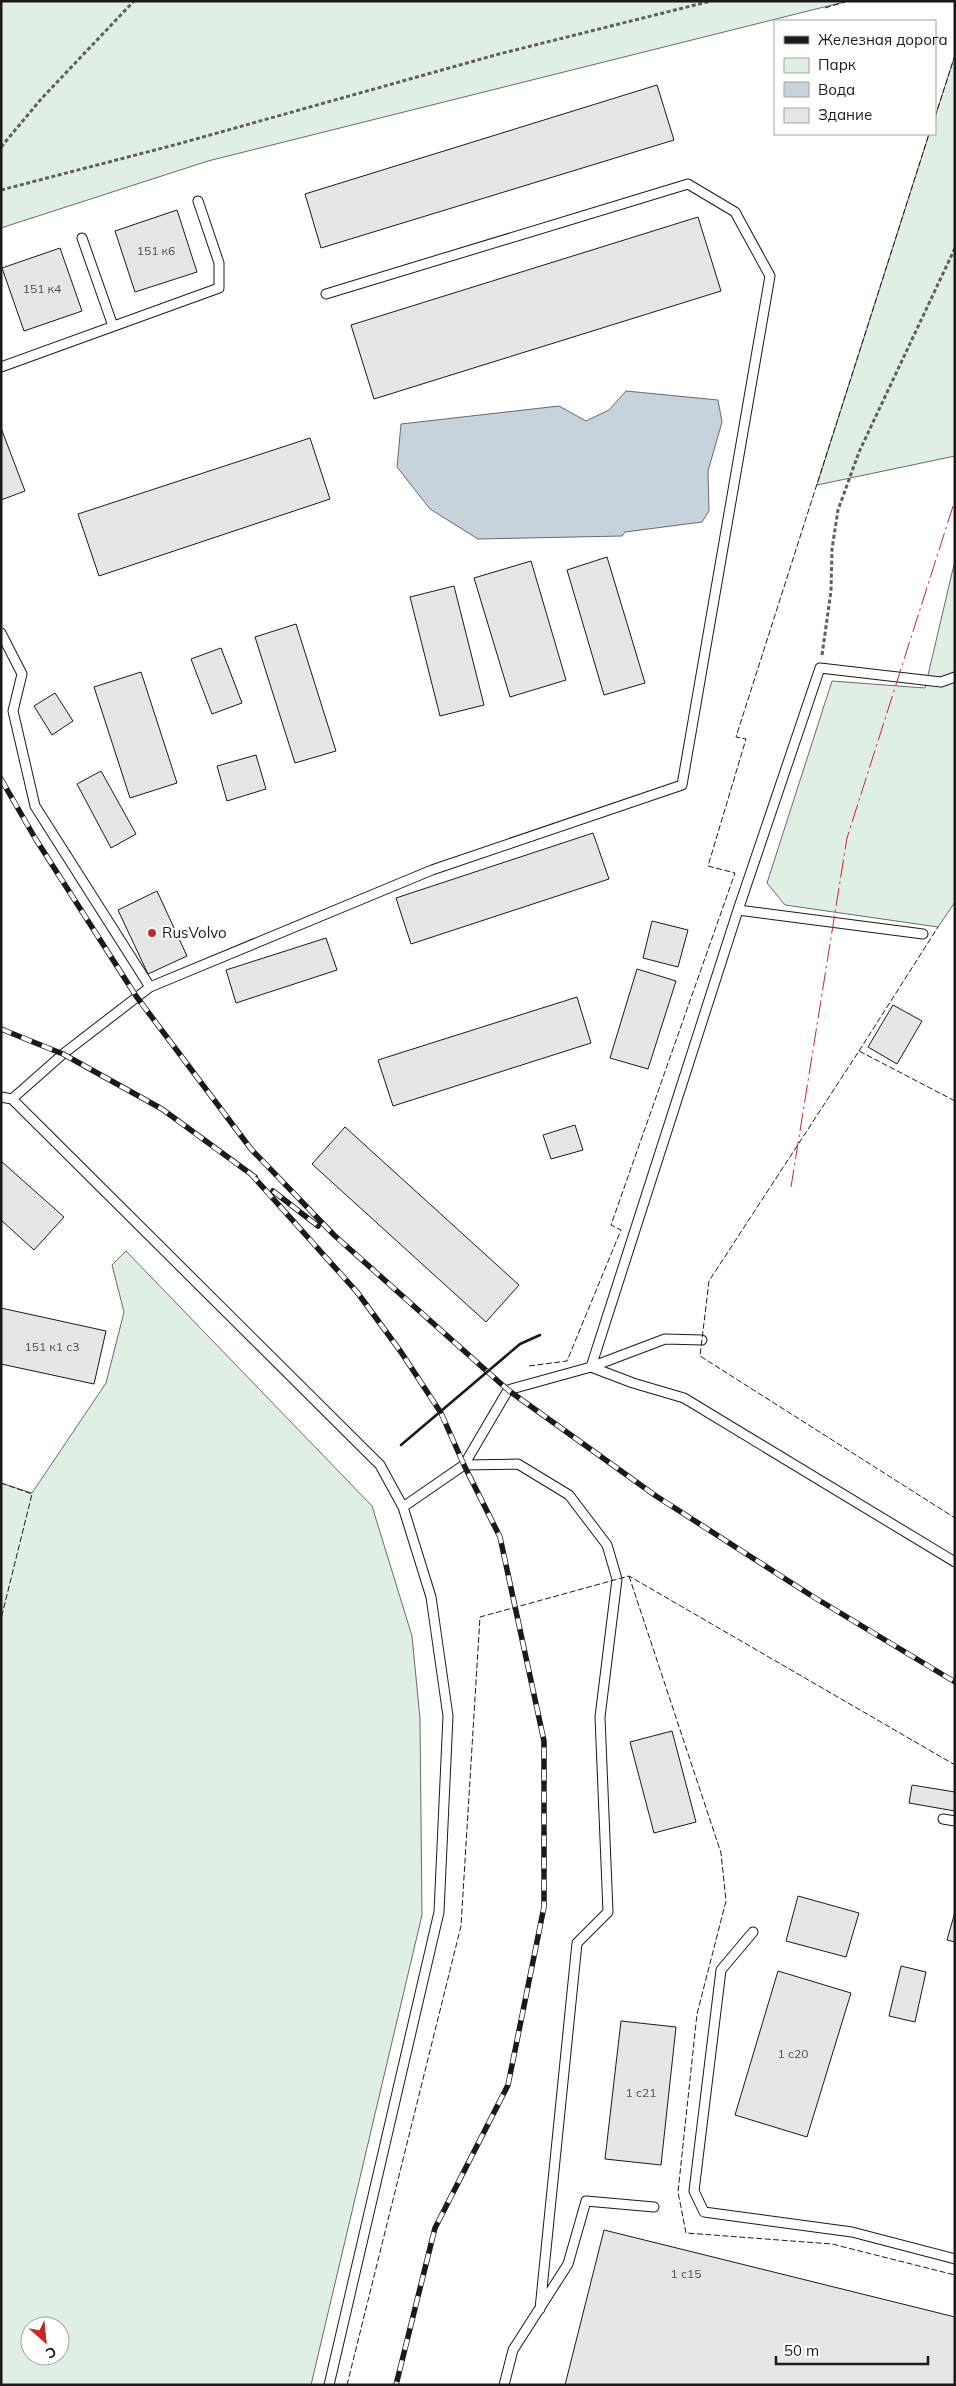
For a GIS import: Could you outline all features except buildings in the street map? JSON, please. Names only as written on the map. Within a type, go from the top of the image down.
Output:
[{"type":"lane","points":[[12,1099],[70,1049],[150,987],[432,870],[682,785],[770,276],[734,212],[688,184],[326,294]]},
{"type":"lane","points":[[1,367],[219,288],[219,263],[198,201]]},
{"type":"lane","points":[[82,238],[113,326]]},
{"type":"lane","points":[[1,633],[22,674],[13,711],[35,806],[150,987]]},
{"type":"lane","points":[[591,1367],[738,910],[820,668],[941,682],[955,677]]},
{"type":"lane","points":[[738,910],[923,934]]},
{"type":"lane","points":[[1,1097],[12,1099],[380,1465],[403,1507],[431,1597],[448,1716],[439,1912],[329,2385]]},
{"type":"lane","points":[[403,1507],[464,1465],[508,1390],[591,1367],[665,1339],[702,1340]]},
{"type":"lane","points":[[591,1367],[633,1383],[684,1398],[955,1562]]},
{"type":"lane","points":[[464,1465],[518,1464],[569,1495],[607,1546],[617,1579],[600,1717],[608,1912],[577,1943],[540,2309]]},
{"type":"lane","points":[[943,1819],[955,1821]]},
{"type":"lane","points":[[752,1932],[721,1970],[694,2191],[704,2212],[852,2232],[955,2259]]},
{"type":"lane","points":[[504,2385],[513,2350],[568,2264],[586,2201],[654,2207]]},
{"type":"path","points":[[1,147],[42,98],[134,1]]},
{"type":"path","points":[[1,190],[178,144],[499,54],[711,1]]},
{"type":"path","points":[[820,668],[831,591],[832,549],[838,510],[859,452],[955,248]]},
{"type":"green space","points":[[1,1],[848,1],[208,161],[1,228]]},
{"type":"green space","points":[[955,55],[955,456],[817,485],[929,135],[936,135],[936,114]]},
{"type":"green space","points":[[955,560],[955,902],[938,927],[785,905],[767,883],[832,681],[925,688]]},
{"type":"green space","points":[[126,1251],[372,1506],[412,1636],[420,1719],[422,1915],[311,2385],[1,2385],[1,1483],[32,1493],[106,1383],[124,1312],[112,1265]]},
{"type":"water","points":[[626,391],[718,400],[722,422],[708,471],[709,511],[702,522],[625,532],[622,536],[478,539],[430,509],[397,467],[401,424],[559,406],[586,421],[609,410]]},
{"type":"railway","points":[[1,779],[35,838],[136,996],[251,1149],[334,1235],[508,1390],[656,1496],[812,1596],[955,1682]]},
{"type":"railway","points":[[1,1029],[63,1054],[162,1109],[255,1177]]},
{"type":"railway","points":[[250,1173],[357,1292],[401,1352],[441,1413],[464,1465],[500,1537],[544,1741],[544,1907],[508,2085],[435,2228],[396,2385]]},
{"type":"railway","points":[[273,1191],[318,1226]]},
{"type":"fence","points":[[825,8],[848,1]]},
{"type":"fence","points":[[936,114],[955,55]]},
{"type":"fence","points":[[529,1366],[567,1361],[621,1230],[611,1225],[735,873],[708,866],[746,739],[736,737],[929,135]]},
{"type":"fence","points":[[859,1051],[938,927]]},
{"type":"fence","points":[[955,1101],[859,1051],[709,1281],[700,1356],[955,1518]]},
{"type":"fence","points":[[1,1483],[32,1494],[1,1619]]},
{"type":"fence","points":[[629,1576],[721,1853],[726,1901],[697,2014],[678,2192],[686,2233],[832,2244],[955,2275]]},
{"type":"fence","points":[[347,2385],[461,1926],[480,1617],[629,1576],[955,1765]]},
{"type":"wall","points":[[401,1445],[520,1344],[540,1335]]},
{"type":"power","points":[[791,1187],[847,838],[955,500]]},
{"type":"place","name":"RusVolvo","points":[[152,933]]}]
